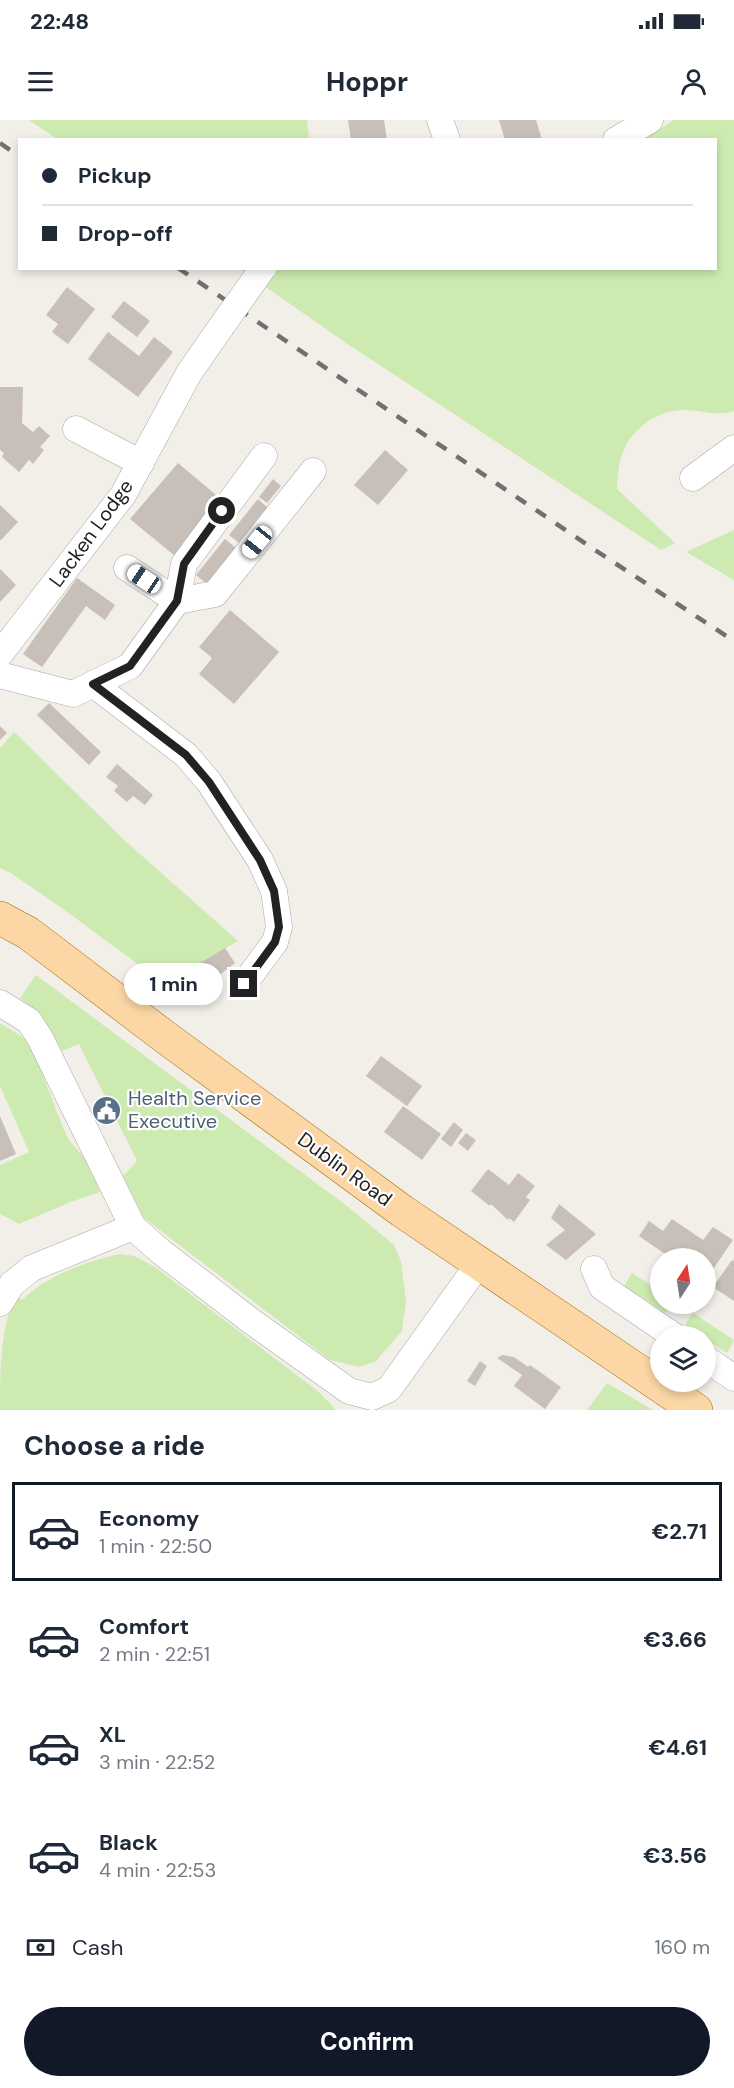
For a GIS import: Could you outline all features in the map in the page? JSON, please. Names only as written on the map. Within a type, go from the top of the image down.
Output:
[{"type":"main road","name":"Dublin Road","points":[[0,918],[28,933],[402,1211],[696,1410]]},
{"type":"street","points":[[440,120],[446,138]]},
{"type":"street","points":[[619,138],[650,120]]},
{"type":"street","name":"Lacken Lodge","points":[[0,654],[123,495],[189,373],[262,270]]},
{"type":"street","points":[[76,429],[141,463]]},
{"type":"street","points":[[693,478],[734,448]]},
{"type":"street","points":[[0,675],[73,694],[130,666],[177,601],[184,564],[264,456]]},
{"type":"street","points":[[127,568],[177,601],[215,594],[313,471]]},
{"type":"street","points":[[93,684],[186,755],[209,782],[260,860],[274,891],[279,927],[275,942],[244,984]]},
{"type":"street","points":[[0,1003],[29,1021],[40,1038],[134,1227],[160,1251],[251,1321],[349,1392],[374,1403],[389,1389],[480,1262]]},
{"type":"street","points":[[0,1303],[12,1284],[32,1268],[134,1227]]},
{"type":"street","points":[[594,1269],[602,1287],[659,1326]]},
{"type":"street","points":[[716,1366],[734,1378]]},
{"type":"green space","points":[[29,120],[307,120],[309,138],[56,138]]},
{"type":"green space","points":[[674,120],[734,120],[734,411],[714,413],[684,410],[656,417],[639,428],[627,443],[618,470],[617,489],[675,543],[661,550],[346,343],[241,270],[717,270],[717,138],[645,138]]},
{"type":"green space","points":[[734,530],[734,580],[686,552]]},
{"type":"green space","points":[[14,732],[123,839],[238,941],[165,984],[63,909],[11,873],[0,868],[0,748]]},
{"type":"green space","points":[[36,975],[347,1206],[394,1245],[401,1261],[406,1301],[402,1331],[376,1361],[359,1367],[330,1360],[144,1218],[123,1176],[137,1161],[79,1044],[62,1051],[44,1021],[20,998]]},
{"type":"green space","points":[[0,1023],[30,1042],[69,1140],[88,1162],[100,1192],[19,1224],[0,1214],[0,1165],[29,1152],[0,1086]]},
{"type":"green space","points":[[120,1254],[134,1256],[155,1267],[320,1393],[336,1410],[0,1410],[4,1335],[16,1295],[22,1300],[55,1277],[94,1261]]},
{"type":"green space","points":[[632,1273],[650,1285],[650,1303],[624,1286]]},
{"type":"green space","points":[[695,1314],[713,1326],[687,1326],[685,1325]]},
{"type":"green space","points":[[716,1328],[734,1340],[727,1353],[716,1346]]},
{"type":"green space","points":[[607,1383],[653,1410],[587,1410]]},
{"type":"building","points":[[348,120],[384,120],[387,138],[351,138]]},
{"type":"building","points":[[499,120],[536,120],[541,138],[504,138]]},
{"type":"building","points":[[67,287],[95,309],[68,344],[52,332],[58,324],[46,315]]},
{"type":"building","points":[[124,301],[150,321],[137,337],[111,317]]},
{"type":"building","points":[[108,332],[139,356],[154,337],[173,352],[138,397],[88,359]]},
{"type":"building","points":[[0,387],[23,387],[22,423],[33,432],[39,426],[50,436],[40,447],[44,450],[33,464],[29,460],[19,472],[2,457],[4,453],[0,450]]},
{"type":"building","points":[[385,450],[408,470],[378,505],[354,485]]},
{"type":"building","points":[[178,463],[222,500],[175,556],[130,519]]},
{"type":"building","points":[[273,479],[281,486],[267,503],[259,497]]},
{"type":"building","points":[[258,499],[268,508],[239,543],[229,535]]},
{"type":"building","points":[[0,505],[18,522],[0,541]]},
{"type":"building","points":[[225,539],[236,548],[207,584],[196,575]]},
{"type":"building","points":[[0,569],[16,585],[0,602]]},
{"type":"building","points":[[77,578],[115,605],[105,620],[86,606],[42,667],[23,654]]},
{"type":"building","points":[[230,610],[279,652],[234,704],[199,674],[212,658],[199,647]]},
{"type":"building","points":[[49,703],[101,752],[89,765],[37,715]]},
{"type":"building","points":[[0,726],[7,733],[0,740]]},
{"type":"building","points":[[117,764],[153,795],[145,805],[133,796],[127,802],[114,791],[118,786],[106,777]]},
{"type":"building","points":[[225,948],[235,963],[187,1000],[165,984]]},
{"type":"building","points":[[381,1056],[422,1086],[407,1106],[366,1076]]},
{"type":"building","points":[[403,1106],[441,1134],[422,1160],[384,1132]]},
{"type":"building","points":[[0,1116],[16,1154],[0,1161]]},
{"type":"building","points":[[454,1122],[463,1130],[451,1147],[441,1139]]},
{"type":"building","points":[[466,1133],[476,1140],[468,1151],[458,1143]]},
{"type":"building","points":[[488,1169],[509,1185],[518,1173],[535,1186],[526,1197],[530,1200],[514,1222],[509,1218],[508,1220],[491,1204],[490,1206],[471,1191]]},
{"type":"building","points":[[559,1204],[596,1234],[566,1260],[546,1245],[565,1230],[551,1218]]},
{"type":"building","points":[[672,1219],[703,1240],[713,1227],[733,1240],[716,1265],[716,1248],[656,1248],[639,1236],[649,1221],[663,1231]]},
{"type":"building","points":[[732,1260],[734,1261],[734,1301],[716,1289],[716,1283]]},
{"type":"building","points":[[503,1355],[514,1357],[528,1367],[530,1365],[561,1387],[545,1409],[514,1386],[522,1375],[497,1358]]},
{"type":"building","points":[[480,1361],[487,1366],[475,1386],[467,1381]]},
{"type":"railway","points":[[0,143],[18,156]]},
{"type":"railway","points":[[181,270],[598,552],[734,641]]},
{"type":"place","name":"Health Service Executive","points":[[107,1110]]},
{"type":"route","points":[[222,511],[184,564],[177,601],[130,666],[93,684],[186,755],[209,782],[260,860],[274,891],[279,927],[275,942],[244,984]]}]
